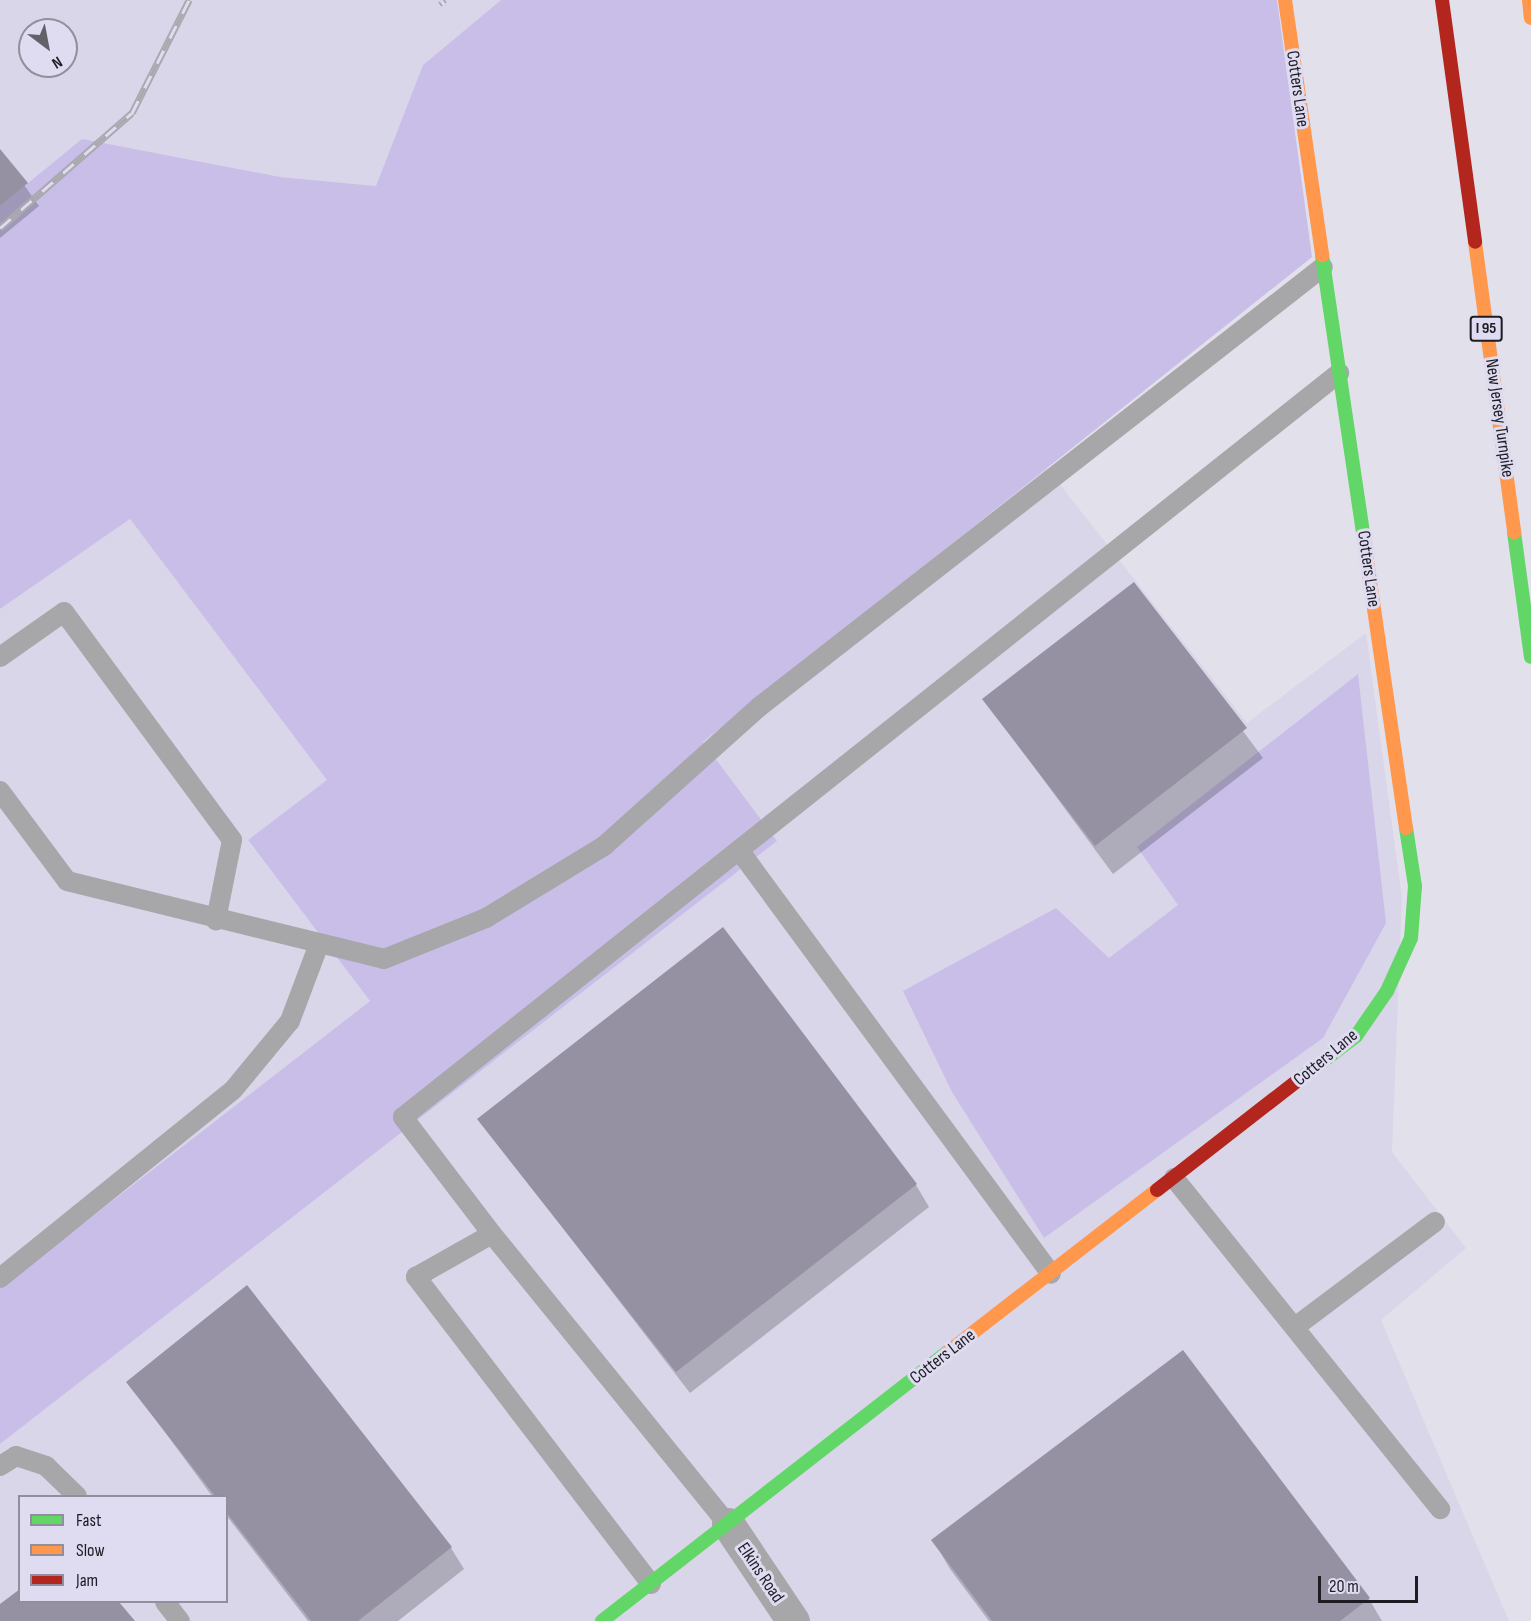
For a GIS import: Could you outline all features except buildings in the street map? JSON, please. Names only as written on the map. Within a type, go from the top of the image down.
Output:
[{"type":"main road","name":"Cotters Lane","points":[[602,1621],[1356,1036],[1387,991],[1411,938],[1415,886],[1285,0]]},
{"type":"main road","name":"New Jersey Turnpike","points":[[1442,0],[1531,657]]},
{"type":"main road","points":[[1528,0],[1531,18]]},
{"type":"street","name":"Elkins Road","points":[[728,1524],[793,1621]]},
{"type":"lane","points":[[0,791],[67,880],[216,920],[384,959],[486,918],[604,846],[759,707],[1323,267]]},
{"type":"lane","points":[[728,1524],[492,1234],[403,1117],[1339,373]]},
{"type":"lane","points":[[0,657],[64,612],[231,840],[216,920]]},
{"type":"lane","points":[[739,850],[1051,1274]]},
{"type":"lane","points":[[0,1278],[233,1090],[290,1021],[319,944]]},
{"type":"lane","points":[[1174,1178],[1440,1509]]},
{"type":"lane","points":[[1295,1327],[1435,1222]]},
{"type":"lane","points":[[492,1234],[416,1277],[651,1584]]},
{"type":"lane","points":[[0,1466],[16,1456],[46,1466],[75,1495]]},
{"type":"lane","points":[[166,1603],[180,1621]]},
{"type":"shaded area","points":[[0,0],[501,0],[423,65],[376,186],[280,177],[0,206]]},
{"type":"shaded area","points":[[501,0],[1277,0],[1312,257],[703,742],[777,841],[0,1444],[0,1288],[370,1001],[248,840],[327,780],[130,519],[0,609],[0,206],[82,139],[280,177],[376,186],[423,65]]},
{"type":"shaded area","points":[[1047,468],[1247,723],[1366,633],[1402,898],[1392,1152],[1466,1248],[1381,1320],[1509,1621],[0,1621],[0,1444],[777,841],[702,743]]},
{"type":"shaded area","points":[[130,519],[328,781],[248,841],[370,1001],[0,1288],[0,609]]},
{"type":"shaded area","points":[[1358,674],[1386,923],[1323,1038],[1044,1238],[952,1092],[903,991],[1056,908],[1109,958],[1178,905],[1137,847]]},
{"type":"railway","points":[[0,228],[132,113],[189,0]]},
{"type":"railway","points":[[441,0],[444,4]]},
{"type":"traffic: fast","points":[[1322,255],[1366,554]]},
{"type":"traffic: fast","points":[[1514,532],[1531,657]]},
{"type":"traffic: fast","points":[[1301,1078],[1356,1036],[1387,991],[1411,938],[1415,886],[1406,828]]},
{"type":"traffic: fast","points":[[602,1621],[948,1352]]},
{"type":"traffic: slow","points":[[1285,0],[1322,255]]},
{"type":"traffic: slow","points":[[1529,0],[1531,18]]},
{"type":"traffic: slow","points":[[1475,242],[1514,532]]},
{"type":"traffic: slow","points":[[1366,554],[1406,828]]},
{"type":"traffic: slow","points":[[948,1352],[1157,1190]]},
{"type":"traffic: jam","points":[[1442,0],[1475,242]]},
{"type":"traffic: jam","points":[[1157,1190],[1301,1078]]}]
